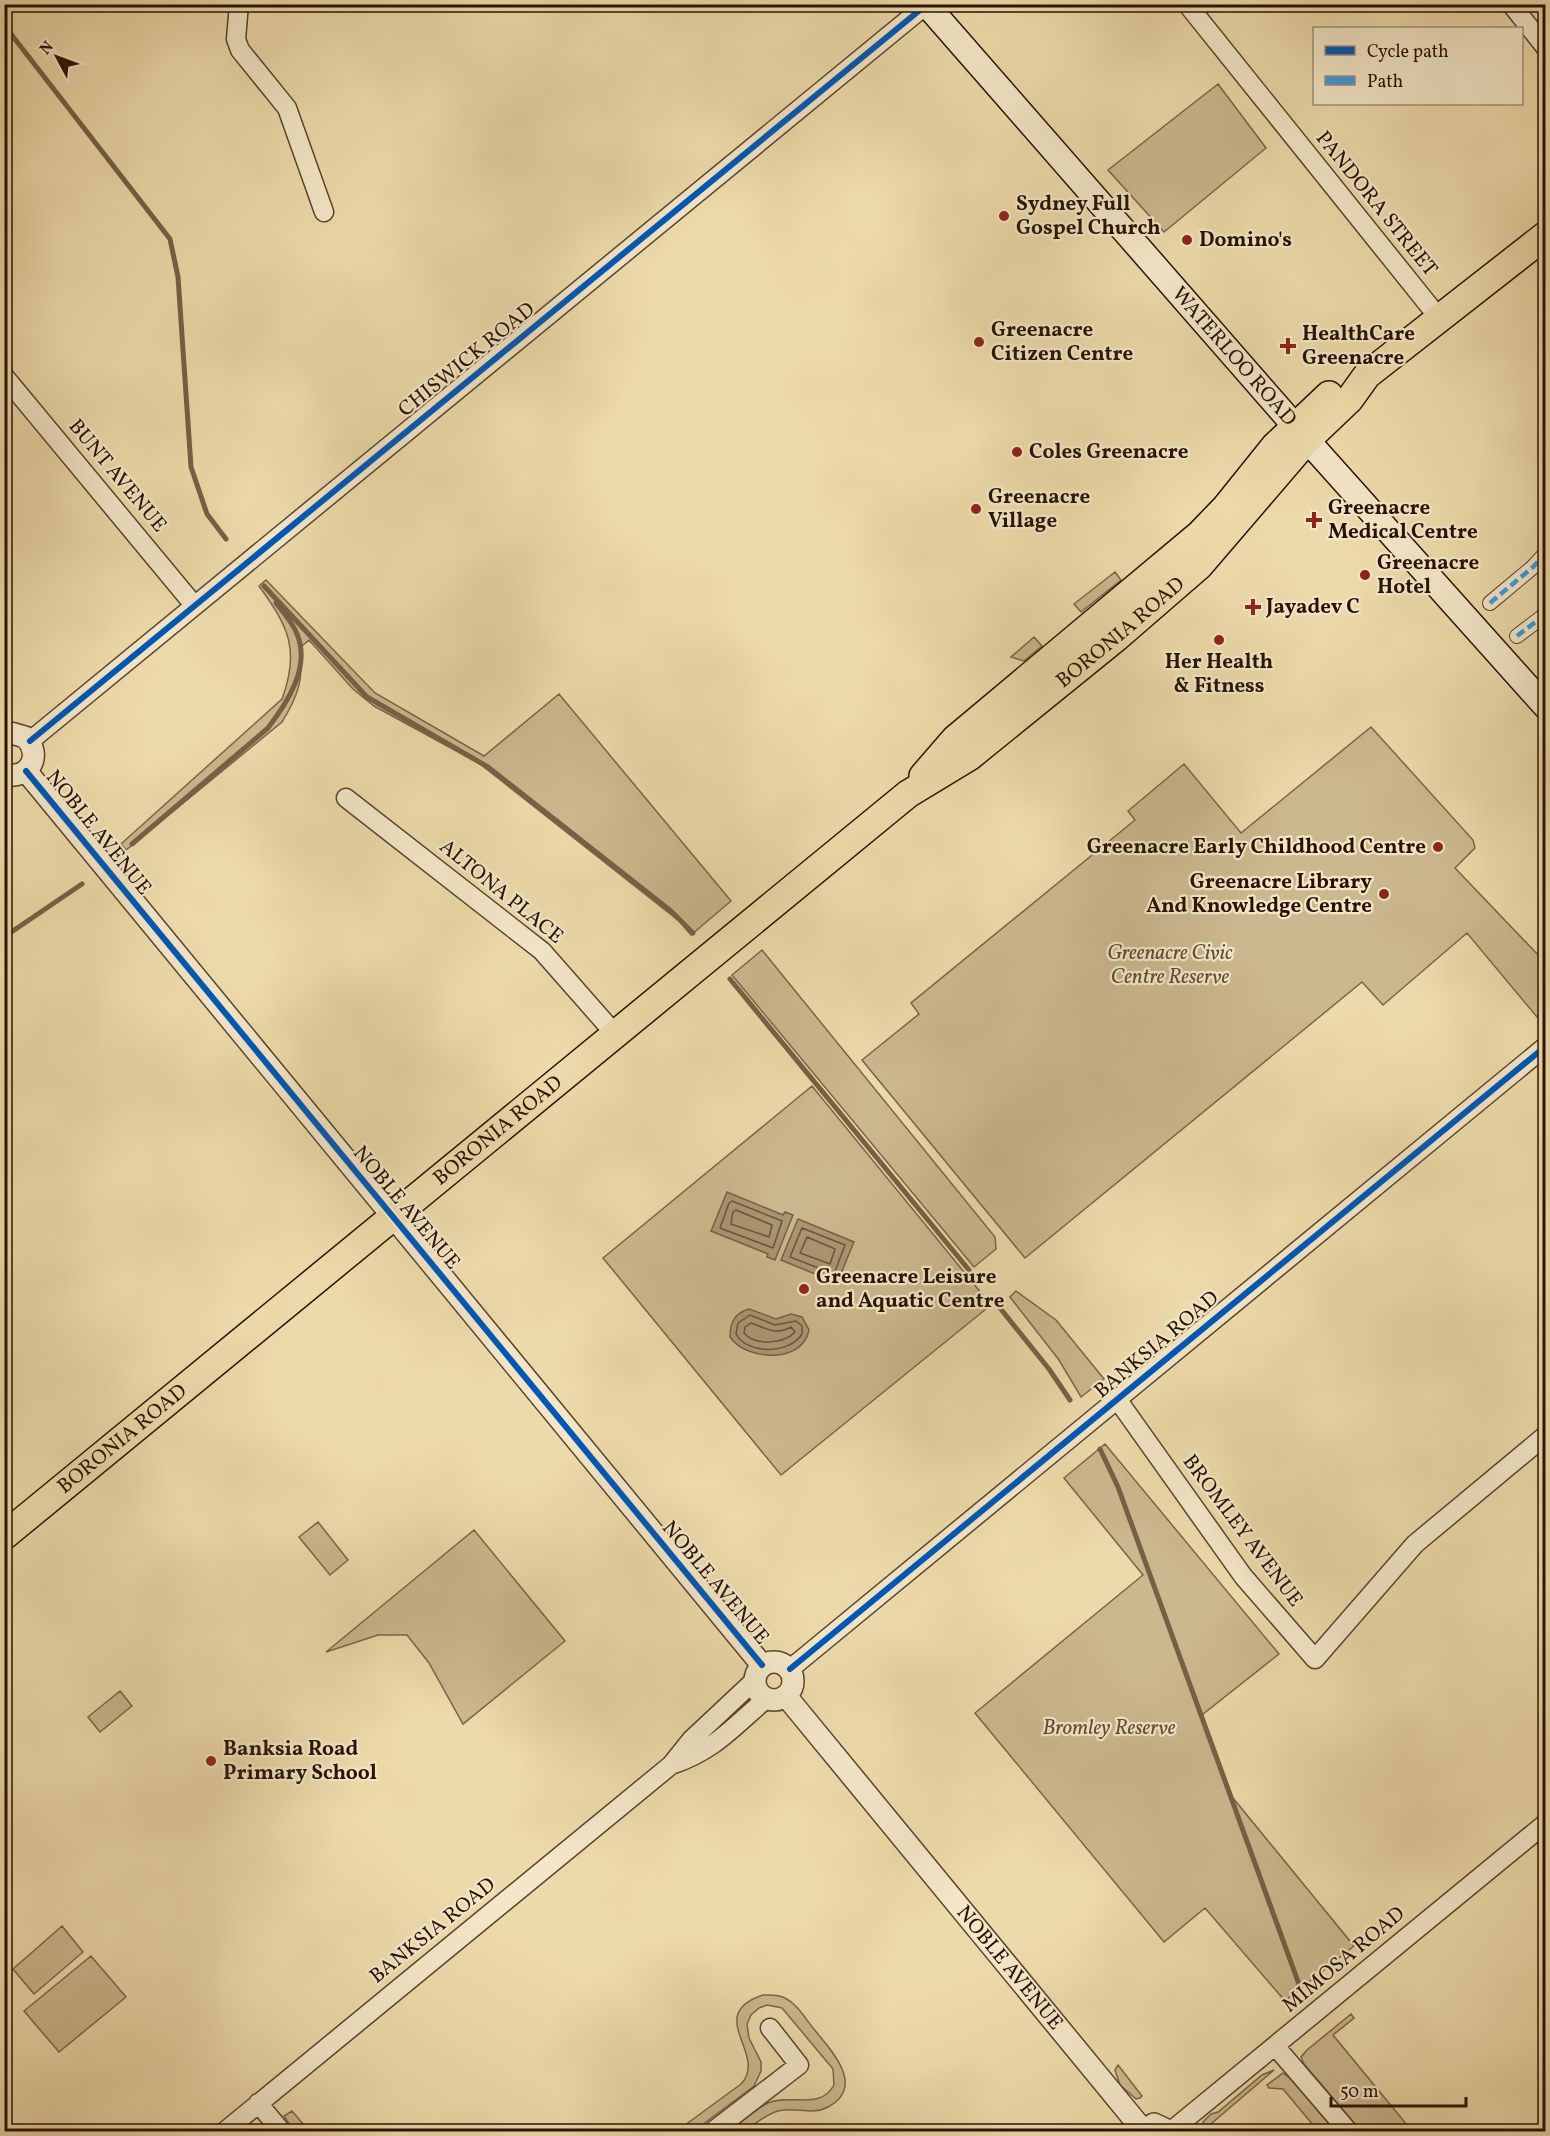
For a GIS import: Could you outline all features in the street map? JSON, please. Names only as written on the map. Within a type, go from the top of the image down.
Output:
[{"type":"main road","name":"WATERLOO ROAD","points":[[926,5],[1300,433],[1545,707]]},
{"type":"main road","name":"BORONIA ROAD","points":[[4,1536],[908,794],[969,757],[1190,573],[1219,545],[1300,433],[1350,400],[1367,375],[1545,235]]},
{"type":"street","points":[[239,4],[236,39],[240,50],[287,108],[324,212]]},
{"type":"street","name":"PANDORA STREET","points":[[1187,4],[1439,318]]},
{"type":"street","points":[[1511,4],[1545,48]]},
{"type":"street","name":"CHISWICK ROAD","points":[[30,741],[926,5]]},
{"type":"street","name":"BUNT AVENUE","points":[[4,376],[194,605]]},
{"type":"street","points":[[1490,603],[1533,567],[1545,553]]},
{"type":"street","points":[[1517,636],[1545,614]]},
{"type":"street","points":[[4,735],[18,734],[30,741],[34,760],[10,773]]},
{"type":"street","name":"NOBLE AVENUE","points":[[10,773],[392,1217],[758,1673]]},
{"type":"street","name":"ALTONA PLACE","points":[[346,798],[542,951],[615,1034]]},
{"type":"street","name":"BANKSIA ROAD","points":[[790,1669],[1545,1046]]},
{"type":"street","name":"BROMLEY AVENUE","points":[[1117,1399],[1243,1576],[1315,1659],[1415,1544],[1545,1436]]},
{"type":"street","points":[[780,1662],[790,1669],[794,1680],[776,1698],[757,1691],[758,1673],[780,1662]]},
{"type":"street","name":"BANKSIA ROAD","points":[[224,2132],[671,1765],[691,1740],[758,1673]]},
{"type":"street","name":"NOBLE AVENUE","points":[[776,1698],[1141,2130]]},
{"type":"street","name":"BANKSIA ROAD","points":[[671,1765],[706,1751],[776,1698]]},
{"type":"street","name":"MIMOSA ROAD","points":[[1171,2131],[1545,1823]]},
{"type":"street","points":[[712,2132],[799,2065],[770,2028]]},
{"type":"street","points":[[1276,2046],[1349,2132]]},
{"type":"street","points":[[258,2103],[282,2132]]},
{"type":"street","points":[[1141,2130],[1154,2124],[1171,2131]]},
{"type":"green space","points":[[1218,84],[1266,148],[1164,232],[1108,170]]},
{"type":"green space","points":[[1115,572],[1121,580],[1081,612],[1074,604]]},
{"type":"green space","points":[[266,580],[375,693],[484,756],[559,694],[731,901],[691,935],[679,921],[480,764],[374,706],[353,689],[309,640],[302,646],[300,677],[296,694],[282,722],[126,850],[121,844],[282,699],[291,653],[278,614],[259,586]]},
{"type":"green space","points":[[1034,637],[1042,646],[1024,661],[1011,657]]},
{"type":"green space","name":"Greenacre Civic Centre Reserve","points":[[1371,727],[1473,840],[1475,848],[1455,868],[1541,958],[1545,955],[1545,1010],[1537,1017],[1467,933],[1383,1005],[1362,982],[1025,1258],[862,1060],[919,1014],[911,1003],[1135,820],[1128,811],[1184,764],[1241,833]]},
{"type":"green space","points":[[762,950],[995,1237],[996,1249],[974,1267],[732,975]]},
{"type":"green space","name":"Greenacre Leisure and Aquatic Centre","points":[[812,1086],[991,1305],[781,1475],[603,1258]]},
{"type":"green space","points":[[1016,1291],[1056,1320],[1104,1379],[1081,1397],[1059,1360],[1010,1297]]},
{"type":"green space","name":"Bromley Reserve","points":[[1105,1444],[1279,1654],[1202,1715],[1233,1798],[1354,1946],[1285,2001],[1205,1908],[1164,1942],[975,1713],[1143,1575],[1064,1478]]},
{"type":"green space","points":[[318,1522],[348,1560],[330,1575],[299,1537]]},
{"type":"green space","points":[[474,1530],[565,1641],[463,1724],[429,1663],[407,1635],[378,1635],[326,1652]]},
{"type":"green space","points":[[120,1691],[132,1706],[100,1732],[88,1717]]},
{"type":"green space","points":[[62,1926],[83,1952],[34,1994],[13,1969]]},
{"type":"green space","points":[[91,1956],[126,1997],[59,2052],[24,2011]]},
{"type":"green space","points":[[763,1995],[780,1996],[793,2004],[828,2046],[842,2068],[845,2078],[844,2089],[839,2098],[822,2110],[778,2111],[750,2127],[729,2131],[768,2103],[777,2100],[804,2100],[821,2097],[828,2093],[834,2085],[833,2069],[782,2008],[767,2005],[751,2015],[747,2024],[749,2038],[761,2062],[761,2071],[754,2086],[694,2131],[677,2131],[741,2084],[748,2073],[748,2061],[737,2024],[738,2013],[746,2003]]},
{"type":"green space","points":[[1351,2014],[1354,2018],[1333,2035],[1412,2131],[1361,2131],[1304,2064],[1301,2057],[1307,2050]]},
{"type":"green space","points":[[1118,2065],[1142,2096],[1140,2098],[1136,2099],[1120,2085],[1115,2070]]},
{"type":"green space","points":[[1274,2070],[1205,2129],[1203,2122],[1211,2114],[1218,2112],[1262,2075]]},
{"type":"green space","points":[[1283,2073],[1291,2079],[1335,2131],[1318,2131],[1283,2089],[1269,2088],[1267,2085]]},
{"type":"green space","points":[[292,2111],[309,2131],[294,2131],[284,2116]]},
{"type":"water","points":[[727,1192],[783,1215],[785,1212],[793,1215],[775,1260],[767,1257],[768,1254],[711,1231]]},
{"type":"water","points":[[798,1219],[854,1242],[837,1283],[781,1260]]},
{"type":"water","points":[[749,1309],[776,1319],[791,1314],[802,1317],[809,1330],[805,1341],[796,1349],[786,1353],[773,1355],[748,1351],[730,1337],[732,1323],[740,1313]]},
{"type":"waterway","points":[[4,25],[170,239],[178,277],[191,467],[207,514],[226,539]]},
{"type":"waterway","points":[[264,586],[367,697],[488,767],[671,911],[693,933]]},
{"type":"waterway","points":[[132,844],[268,728],[283,707],[299,672],[301,646],[293,626],[276,603]]},
{"type":"waterway","points":[[4,937],[82,884]]},
{"type":"waterway","points":[[730,979],[969,1270]]},
{"type":"waterway","points":[[992,1298],[1049,1369],[1070,1400]]},
{"type":"waterway","points":[[1100,1449],[1118,1487],[1300,1987]]},
{"type":"marked path","points":[[1490,603],[1546,553]]},
{"type":"marked path","points":[[1517,636],[1546,614]]},
{"type":"cycle path","points":[[30,741],[926,5]]},
{"type":"cycle path","points":[[26,771],[762,1665]]},
{"type":"cycle path","points":[[790,1669],[1546,1046]]},
{"type":"place","name":"Sydney Full Gospel Church","points":[[1004,216]]},
{"type":"place","name":"Domino's","points":[[1187,240]]},
{"type":"place","name":"Greenacre Citizen Centre","points":[[979,342]]},
{"type":"place","name":"HealthCare Greenacre","points":[[1288,346]]},
{"type":"place","name":"Coles Greenacre","points":[[1017,452]]},
{"type":"place","name":"Greenacre Village","points":[[976,509]]},
{"type":"place","name":"Greenacre Medical Centre","points":[[1314,520]]},
{"type":"place","name":"Greenacre Hotel","points":[[1365,575]]},
{"type":"place","name":"Jayadev C","points":[[1253,607]]},
{"type":"place","name":"Her Health & Fitness","points":[[1219,640]]},
{"type":"place","name":"Greenacre Early Childhood Centre","points":[[1438,847]]},
{"type":"place","name":"Greenacre Library And Knowledge Centre","points":[[1384,894]]},
{"type":"place","name":"Greenacre Leisure and Aquatic Centre","points":[[804,1289]]},
{"type":"place","name":"Banksia Road Primary School","points":[[211,1761]]}]
